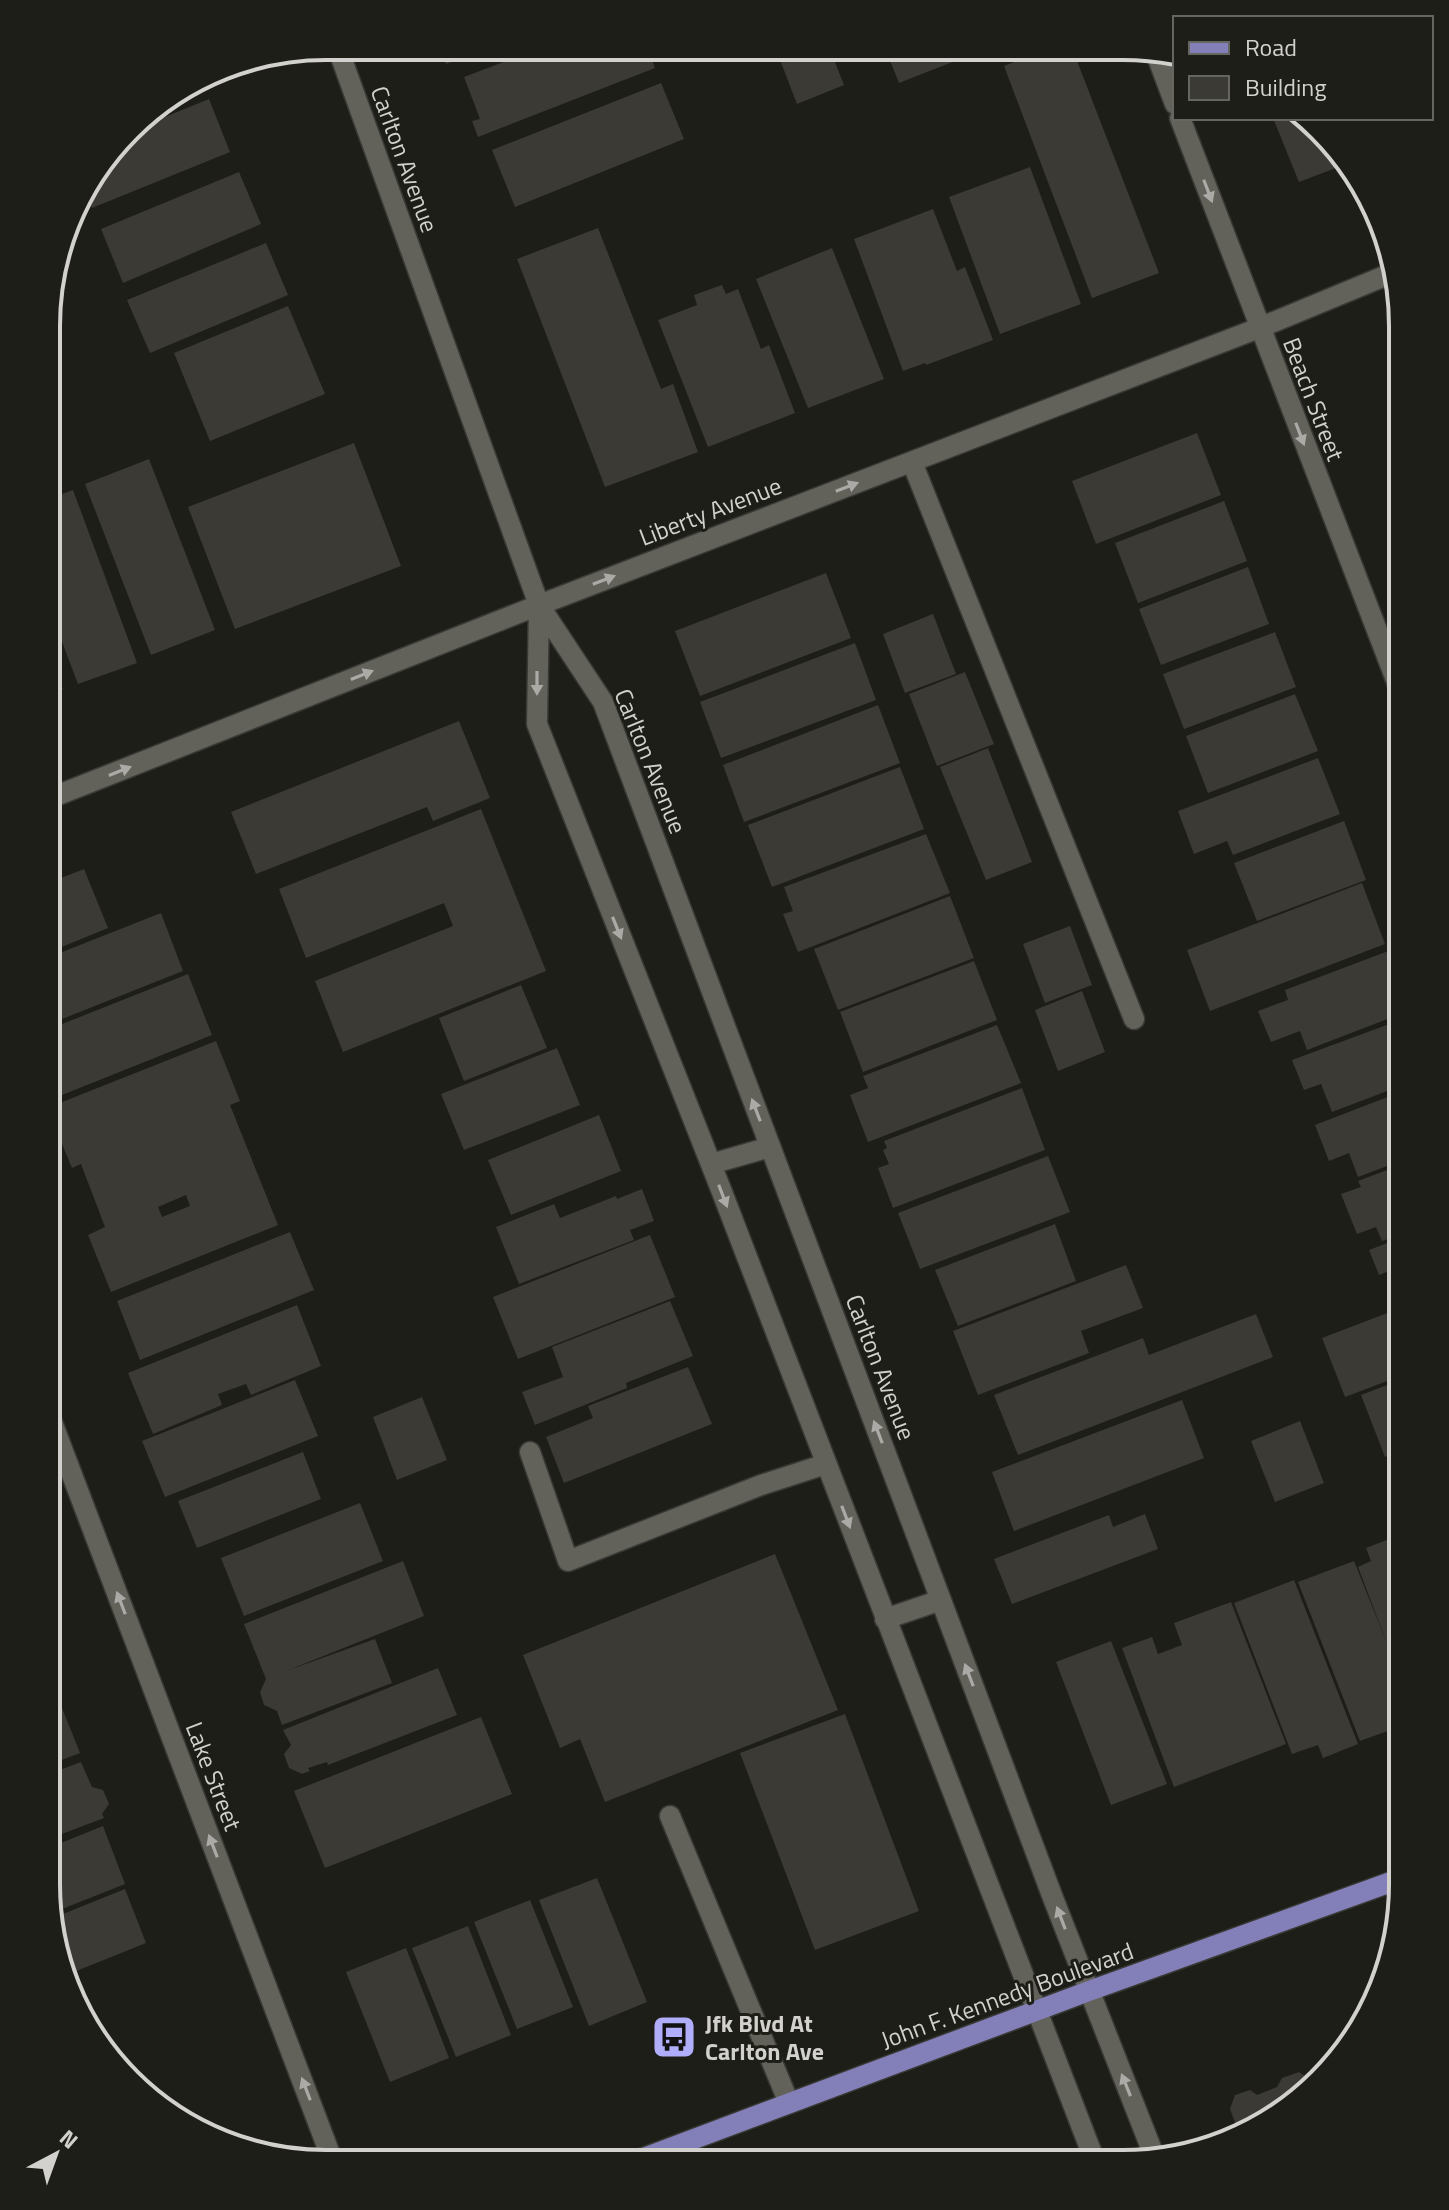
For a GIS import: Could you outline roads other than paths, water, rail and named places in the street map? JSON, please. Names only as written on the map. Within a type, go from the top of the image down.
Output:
[{"type":"main road","name":"John F. Kennedy Boulevard","points":[[664,2150],[1388,1883]]},
{"type":"street","name":"Carlton Avenue","points":[[342,60],[539,605],[603,702],[1151,2148]]},
{"type":"street","points":[[1159,62],[1173,99]]},
{"type":"street","name":"Beach Street","points":[[1181,120],[1389,661]]},
{"type":"street","name":"Liberty Avenue","points":[[60,794],[539,605],[1259,328],[1384,276]]},
{"type":"street","points":[[912,462],[1134,1019]]},
{"type":"street","name":"Carlton Avenue","points":[[539,605],[537,724],[711,1164],[1091,2150]]},
{"type":"street","points":[[711,1164],[770,1147]]},
{"type":"street","name":"Lake Street","points":[[60,1443],[328,2150]]},
{"type":"street","points":[[530,1452],[568,1561],[761,1485],[826,1464]]},
{"type":"street","points":[[885,1619],[941,1600]]},
{"type":"street","points":[[670,1816],[789,2103]]},
{"type":"place","name":"Jfk Blvd At Carlton Ave","points":[[674,2037]]}]
